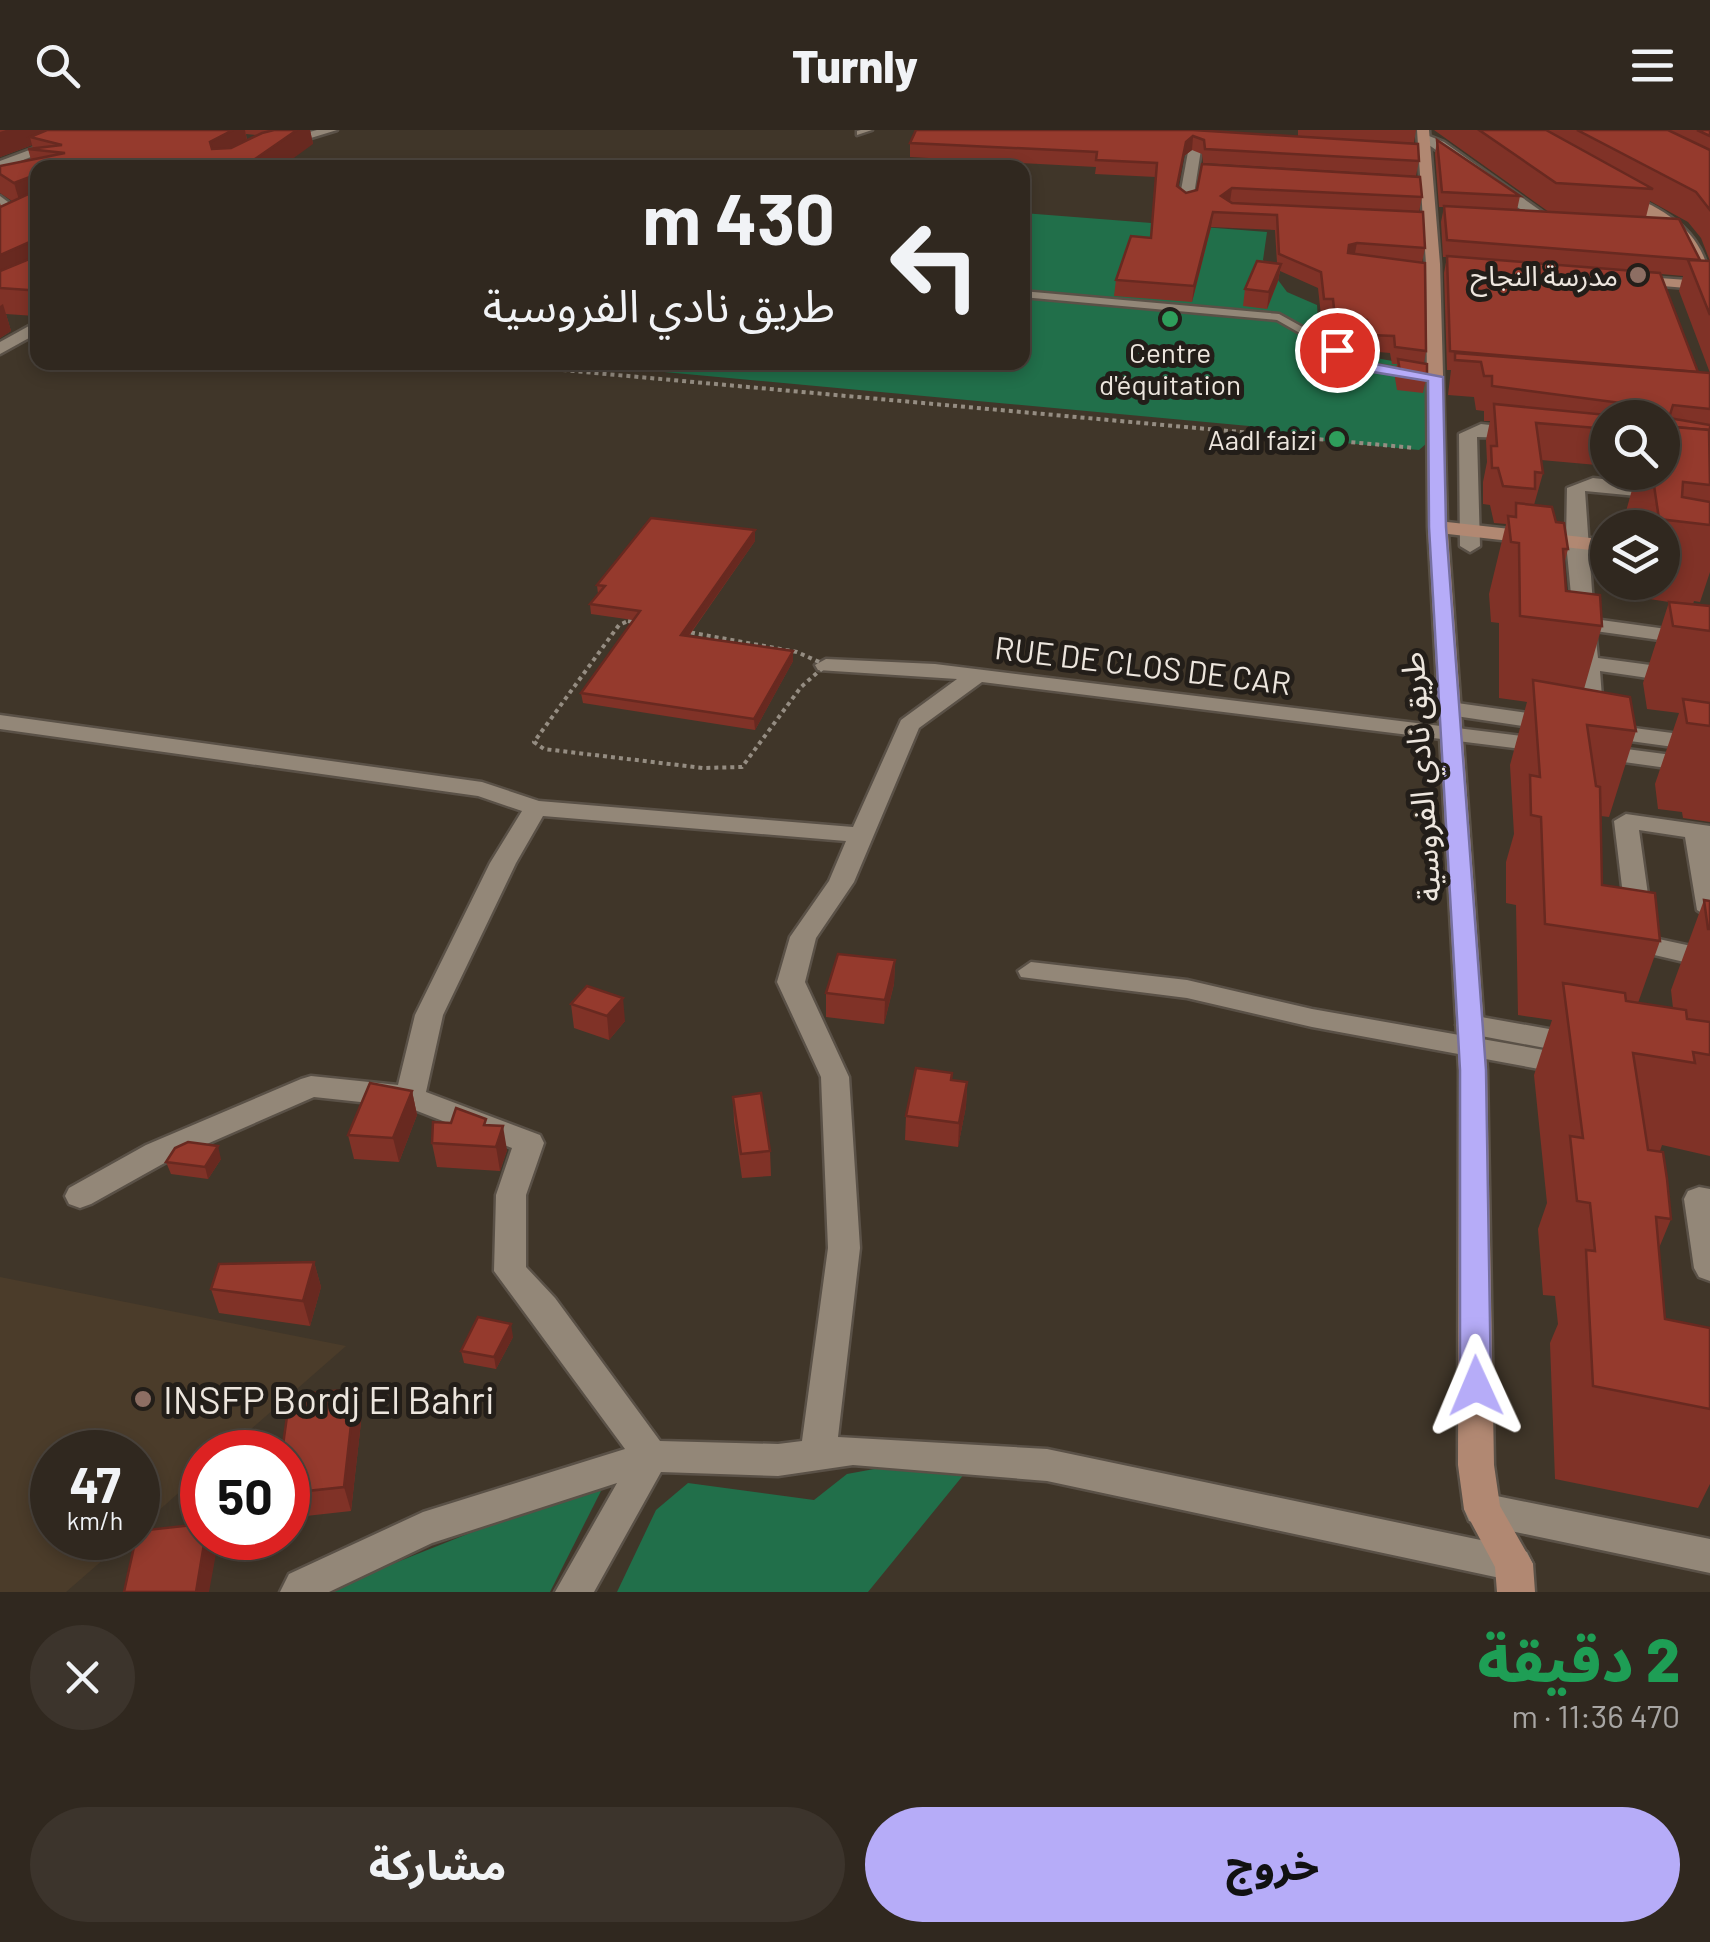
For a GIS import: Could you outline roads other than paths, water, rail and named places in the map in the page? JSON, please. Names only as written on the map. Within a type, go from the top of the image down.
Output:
[{"type":"main road","name":"طريق نادي الفروسية","points":[[1423,132],[1445,378],[1438,450],[1438,535],[1471,1036],[1476,1465],[1482,1509],[1515,1578]]},
{"type":"main road","points":[[1600,184],[1681,228],[1691,239],[1710,286],[1666,289],[1624,279]]},
{"type":"main road","points":[[1438,535],[1590,548]]},
{"type":"main road","points":[[1577,550],[1590,555]]},
{"type":"street","points":[[2,164],[94,130]]},
{"type":"street","points":[[239,160],[261,149],[332,130]]},
{"type":"street","points":[[1423,132],[1461,156],[1513,202],[1548,221]]},
{"type":"street","points":[[1186,201],[1198,134],[1216,140]]},
{"type":"street","points":[[241,139],[288,143]]},
{"type":"street","points":[[254,160],[288,143]]},
{"type":"street","points":[[1404,150],[1423,151]]},
{"type":"street","points":[[2,164],[30,165]]},
{"type":"street","points":[[1192,170],[1211,171]]},
{"type":"street","points":[[1407,182],[1426,184]]},
{"type":"street","points":[[0,200],[18,217]]},
{"type":"street","points":[[0,226],[30,212]]},
{"type":"street","points":[[1412,219],[1450,215]]},
{"type":"street","points":[[1509,219],[1567,222]]},
{"type":"street","points":[[1643,226],[1681,228]]},
{"type":"street","points":[[1413,270],[1438,267]]},
{"type":"street","points":[[0,321],[30,324]]},
{"type":"street","points":[[0,349],[30,330]]},
{"type":"street","points":[[1470,538],[1469,432],[1545,436]]},
{"type":"street","points":[[1594,729],[1588,624],[1577,550],[1576,488],[1582,484],[1710,497]]},
{"type":"street","points":[[1588,624],[1710,641]]},
{"type":"street","points":[[1590,664],[1710,680]]},
{"type":"street","name":"RUE DE CLOS DE CAR","points":[[826,665],[976,676],[1432,734],[1450,720]]},
{"type":"street","points":[[818,1453],[844,1248],[840,1172],[834,1077],[792,982],[803,937],[841,882],[908,726],[976,676]]},
{"type":"street","points":[[1450,720],[1594,729],[1710,745]]},
{"type":"street","points":[[1450,720],[1571,748],[1710,767]]},
{"type":"street","points":[[0,722],[482,788],[536,808],[862,835]]},
{"type":"street","points":[[410,1097],[429,1015],[504,863],[536,808]]},
{"type":"street","points":[[1710,910],[1703,832],[1626,821],[1642,944],[1710,960]]},
{"type":"street","points":[[1031,972],[1187,988],[1312,1018],[1471,1036],[1600,1059]]},
{"type":"street","points":[[80,1196],[157,1153],[311,1086],[410,1097],[529,1142],[511,1195],[510,1270],[652,1456]]},
{"type":"street","points":[[1710,1201],[1699,1199],[1710,1268]]},
{"type":"street","points":[[298,1592],[302,1586],[423,1529],[652,1456],[778,1460],[818,1453],[934,1453],[1048,1465],[1515,1578]]},
{"type":"street","points":[[574,1592],[652,1456]]},
{"type":"street","points":[[1482,1509],[1710,1556]]},
{"type":"lane","points":[[1030,295],[1279,317],[1366,366],[1445,378]]},
{"type":"place","name":"مدرسة النجاح","points":[[1638,275]]},
{"type":"place","name":"Centre d'équitation","points":[[1170,319]]},
{"type":"place","name":"Aadl faizi","points":[[1337,439]]},
{"type":"place","name":"INSFP Bordj El Bahri","points":[[143,1399]]}]
